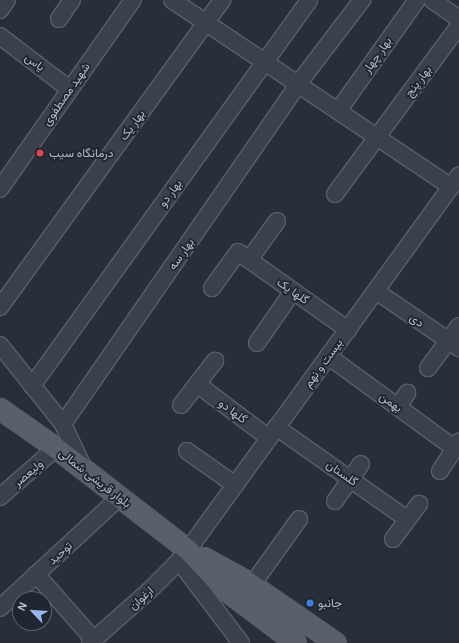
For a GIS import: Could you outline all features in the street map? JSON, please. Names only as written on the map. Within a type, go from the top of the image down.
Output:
[{"type":"main road","name":"بلوار قریشی شمالی","points":[[0,409],[56,448],[120,497],[183,555],[235,598],[296,643]]},
{"type":"main road","name":"بلوار قریشی شمالی","points":[[183,555],[249,583],[336,643]]},
{"type":"main road","points":[[235,598],[236,586],[240,582],[249,583]]},
{"type":"street","points":[[0,10],[7,0]]},
{"type":"street","points":[[59,18],[72,0]]},
{"type":"street","name":"شهید مصطفوی","points":[[0,189],[133,0]]},
{"type":"street","points":[[172,0],[377,137],[455,182]]},
{"type":"street","name":"بهار یک","points":[[0,307],[222,0]]},
{"type":"street","name":"بهار دو","points":[[32,386],[309,0]]},
{"type":"street","name":"بهار سه","points":[[63,424],[298,84],[362,0]]},
{"type":"street","name":"بهار چهار","points":[[338,111],[417,0]]},
{"type":"street","points":[[432,0],[459,19]]},
{"type":"street","name":"بهار پنج","points":[[335,194],[459,26]]},
{"type":"street","name":"یاس","points":[[0,36],[69,89]]},
{"type":"street","name":"بیست و نهم","points":[[183,555],[455,182]]},
{"type":"street","points":[[212,288],[277,221]]},
{"type":"street","name":"گلها یک","points":[[244,256],[348,330]]},
{"type":"street","points":[[257,343],[293,291]]},
{"type":"street","name":"دی","points":[[376,291],[454,345]]},
{"type":"street","points":[[428,368],[454,345],[459,326]]},
{"type":"street","points":[[0,345],[63,424],[84,469]]},
{"type":"street","name":"بهمن","points":[[328,356],[398,407],[456,445]]},
{"type":"street","points":[[181,405],[216,361]]},
{"type":"street","name":"گلها دو","points":[[197,384],[273,432]]},
{"type":"street","points":[[398,407],[407,393]]},
{"type":"street","name":"گلستان","points":[[273,432],[351,479],[408,519]]},
{"type":"street","points":[[440,471],[456,445]]},
{"type":"street","name":"ولیعصر","points":[[0,497],[56,448]]},
{"type":"street","points":[[186,451],[235,485]]},
{"type":"street","points":[[335,501],[361,464]]},
{"type":"street","name":"توحید","points":[[0,608],[120,497]]},
{"type":"street","points":[[394,538],[419,504]]},
{"type":"street","points":[[249,583],[298,519]]},
{"type":"street","points":[[183,555],[221,617],[241,643]]},
{"type":"street","name":"ارغوان","points":[[92,642],[150,590],[183,555]]},
{"type":"street","points":[[36,574],[92,642]]},
{"type":"street","points":[[221,617],[235,598]]},
{"type":"place","name":"درمانگاه سیب","points":[[40,153]]},
{"type":"place","name":"جانبو","points":[[310,603]]}]
